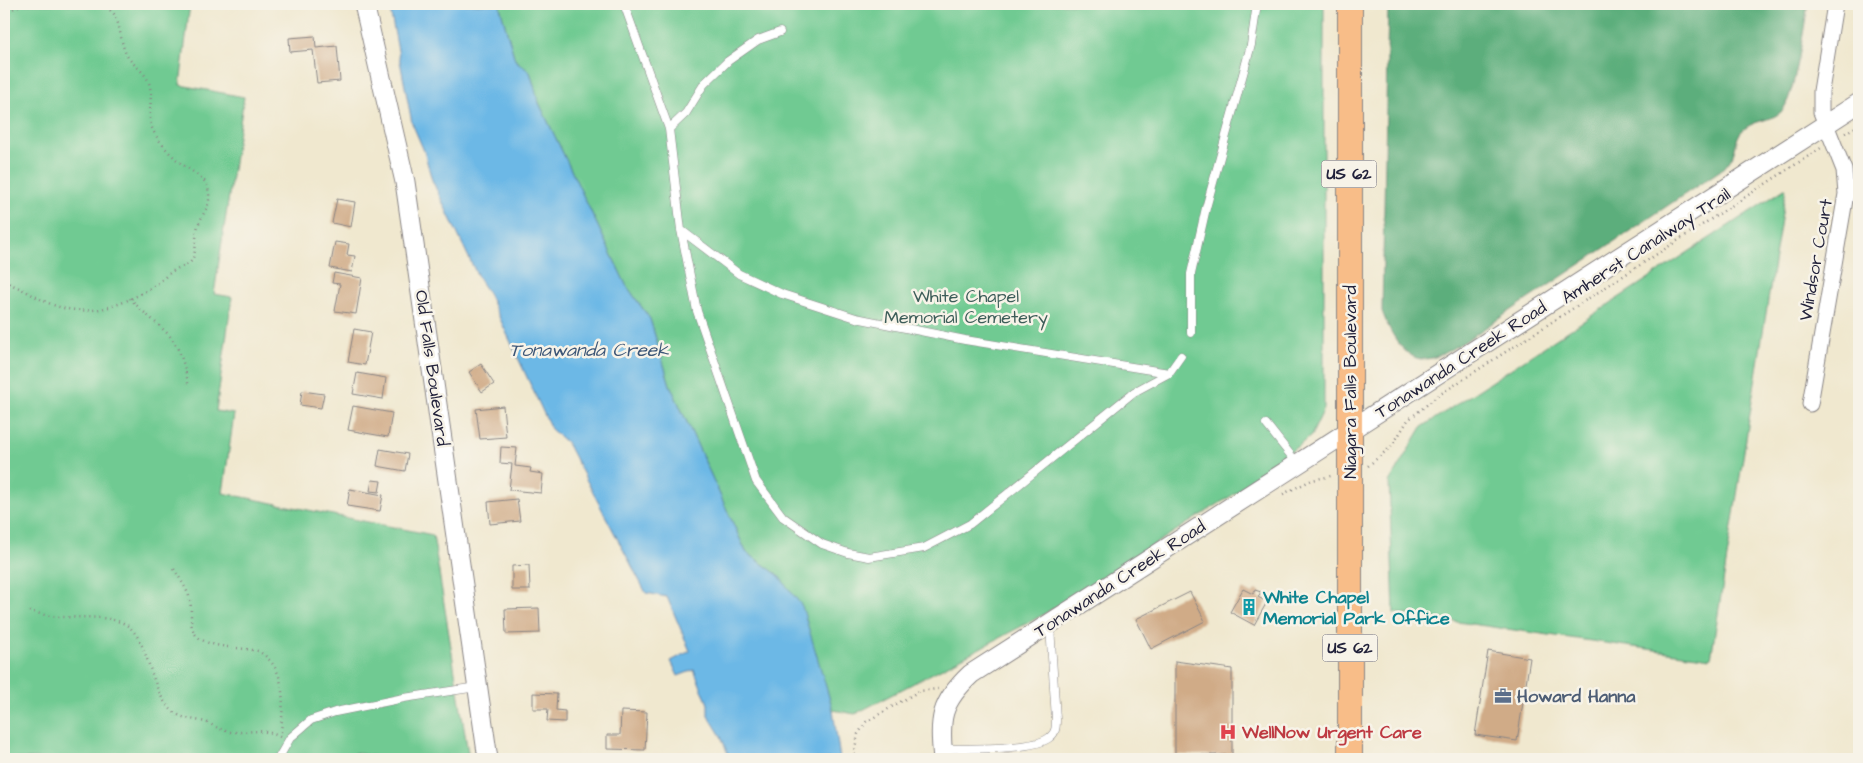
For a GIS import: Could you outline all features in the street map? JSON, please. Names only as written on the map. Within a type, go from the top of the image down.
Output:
[{"type":"main road","name":"Niagara Falls Boulevard","points":[[1350,4],[1350,759]]},
{"type":"street","name":"Old Falls Boulevard","points":[[364,4],[405,182],[488,759]]},
{"type":"street","name":"Windsor Court","points":[[1810,404],[1846,194],[1844,170],[1833,130],[1821,112],[1820,100],[1835,4]]},
{"type":"street","name":"Tonawanda Creek Road","points":[[942,748],[943,711],[948,700],[962,682],[981,667],[1350,431],[1858,113]]},
{"type":"lane","points":[[624,4],[669,129],[681,230],[697,312],[756,481],[783,517],[822,544],[848,553],[869,557],[924,548],[970,524],[1134,392],[1169,373],[1182,356]]},
{"type":"lane","points":[[1191,333],[1191,274],[1206,208],[1251,45],[1257,4]]},
{"type":"lane","points":[[669,129],[686,113],[704,84],[728,61],[758,40],[780,32]]},
{"type":"lane","points":[[681,230],[739,274],[782,294],[856,318],[965,340],[1169,373]]},
{"type":"lane","points":[[1266,424],[1298,464]]},
{"type":"lane","points":[[942,748],[1026,746],[1042,742],[1051,737],[1056,730],[1056,719],[1050,624]]},
{"type":"lane","points":[[278,759],[290,738],[311,720],[336,712],[404,698],[478,687]]},
{"type":"path","points":[[4,13],[22,4]]},
{"type":"path","points":[[4,282],[12,284],[50,305],[79,311],[106,308],[150,288],[173,271],[188,265],[192,260],[199,222],[208,208],[208,185],[198,175],[174,158],[152,128],[150,87],[146,75],[131,61],[125,52],[118,22],[112,12],[98,4]]},
{"type":"path","points":[[1833,130],[1859,125],[1858,113]]},
{"type":"path","name":"Amherst Canalway Trail","points":[[1370,466],[1392,446],[1408,420],[1439,395],[1825,146]]},
{"type":"path","points":[[130,298],[168,334],[176,345],[189,387]]},
{"type":"path","points":[[29,611],[51,616],[98,617],[128,626],[138,636],[153,680],[161,695],[175,712],[189,719],[208,723],[223,730],[242,732],[261,730],[281,738],[282,686],[273,664],[265,655],[258,651],[211,644],[195,634],[190,620],[190,598],[174,569]]},
{"type":"path","points":[[856,759],[854,753],[858,734],[866,722],[919,690],[940,689]]},
{"type":"green space","points":[[4,4],[190,4],[180,85],[244,97],[214,294],[232,297],[216,411],[234,414],[223,493],[433,535],[469,759],[391,759],[354,753],[355,759],[4,759]]},
{"type":"green space","name":"White Chapel Memorial Cemetery","points":[[501,4],[1324,4],[1324,409],[1311,436],[1239,491],[1041,616],[855,714],[833,710],[821,673],[778,575],[746,552],[670,385],[650,319],[626,285],[539,103],[530,72],[515,60],[500,7]]},
{"type":"green space","points":[[1388,4],[1808,4],[1795,77],[1786,104],[1777,115],[1750,125],[1740,133],[1733,155],[1724,168],[1464,342],[1440,355],[1424,359],[1416,358],[1403,349],[1392,334],[1382,311]]},
{"type":"green space","points":[[1786,188],[1711,658],[1394,613],[1389,482],[1422,427]]},
{"type":"water","name":"Tonawanda Creek","points":[[389,4],[501,4],[500,7],[515,60],[530,72],[539,103],[626,285],[650,319],[670,385],[746,552],[778,575],[802,606],[833,710],[840,759],[730,759],[721,736],[708,715],[708,704],[694,670],[678,676],[671,661],[690,651],[667,597],[646,593],[567,443],[551,429],[488,293],[480,281],[432,180],[424,151],[412,123]]},
{"type":"building","points":[[315,36],[316,48],[337,46],[340,81],[317,83],[313,50],[290,52],[289,38]]},
{"type":"building","points":[[337,199],[355,202],[351,227],[332,223]]},
{"type":"building","points":[[335,242],[349,244],[347,255],[355,256],[352,272],[330,268]]},
{"type":"building","points":[[334,273],[362,278],[356,314],[335,311],[340,284],[332,283]]},
{"type":"building","points":[[354,329],[371,332],[365,365],[348,362]]},
{"type":"building","points":[[481,364],[494,384],[482,392],[469,372]]},
{"type":"building","points":[[357,373],[386,378],[383,399],[353,394]]},
{"type":"building","points":[[302,391],[324,394],[321,408],[300,405]]},
{"type":"building","points":[[353,406],[392,413],[388,437],[348,430]]},
{"type":"building","points":[[503,406],[506,437],[480,439],[476,409]]},
{"type":"building","points":[[501,447],[517,448],[515,466],[531,468],[530,472],[543,474],[541,493],[509,490],[512,464],[500,463]]},
{"type":"building","points":[[380,449],[408,454],[405,471],[377,466]]},
{"type":"building","points":[[372,480],[381,481],[379,492],[370,491]]},
{"type":"building","points":[[350,489],[383,495],[380,511],[347,506]]},
{"type":"building","points":[[517,499],[520,521],[490,524],[488,502]]},
{"type":"building","points":[[529,565],[530,590],[512,590],[512,566]]},
{"type":"building","name":"White Chapel Memorial Park Office","points":[[1243,589],[1253,594],[1255,590],[1261,592],[1258,597],[1267,602],[1254,625],[1230,612]]},
{"type":"building","points":[[1190,592],[1205,621],[1151,649],[1136,619]]},
{"type":"building","points":[[539,608],[540,633],[506,634],[505,609]]},
{"type":"building","name":"Howard Hanna","points":[[1488,651],[1530,658],[1517,741],[1475,735]]},
{"type":"building","points":[[1175,661],[1232,669],[1232,755],[1175,755]]},
{"type":"building","points":[[533,693],[557,694],[556,710],[565,711],[565,722],[547,721],[548,709],[533,709]]},
{"type":"building","points":[[621,711],[647,712],[645,750],[607,749],[607,735],[620,735]]},
{"type":"building","points":[[1013,754],[1014,759],[989,759],[988,756]]},
{"type":"building","points":[[1104,755],[1105,759],[1079,759],[1079,757]]},
{"type":"place","name":"White Chapel Memorial Park Office","points":[[1249,607]]},
{"type":"place","name":"Howard Hanna","points":[[1503,696]]},
{"type":"place","name":"WellNow Urgent Care","points":[[1228,732]]}]
